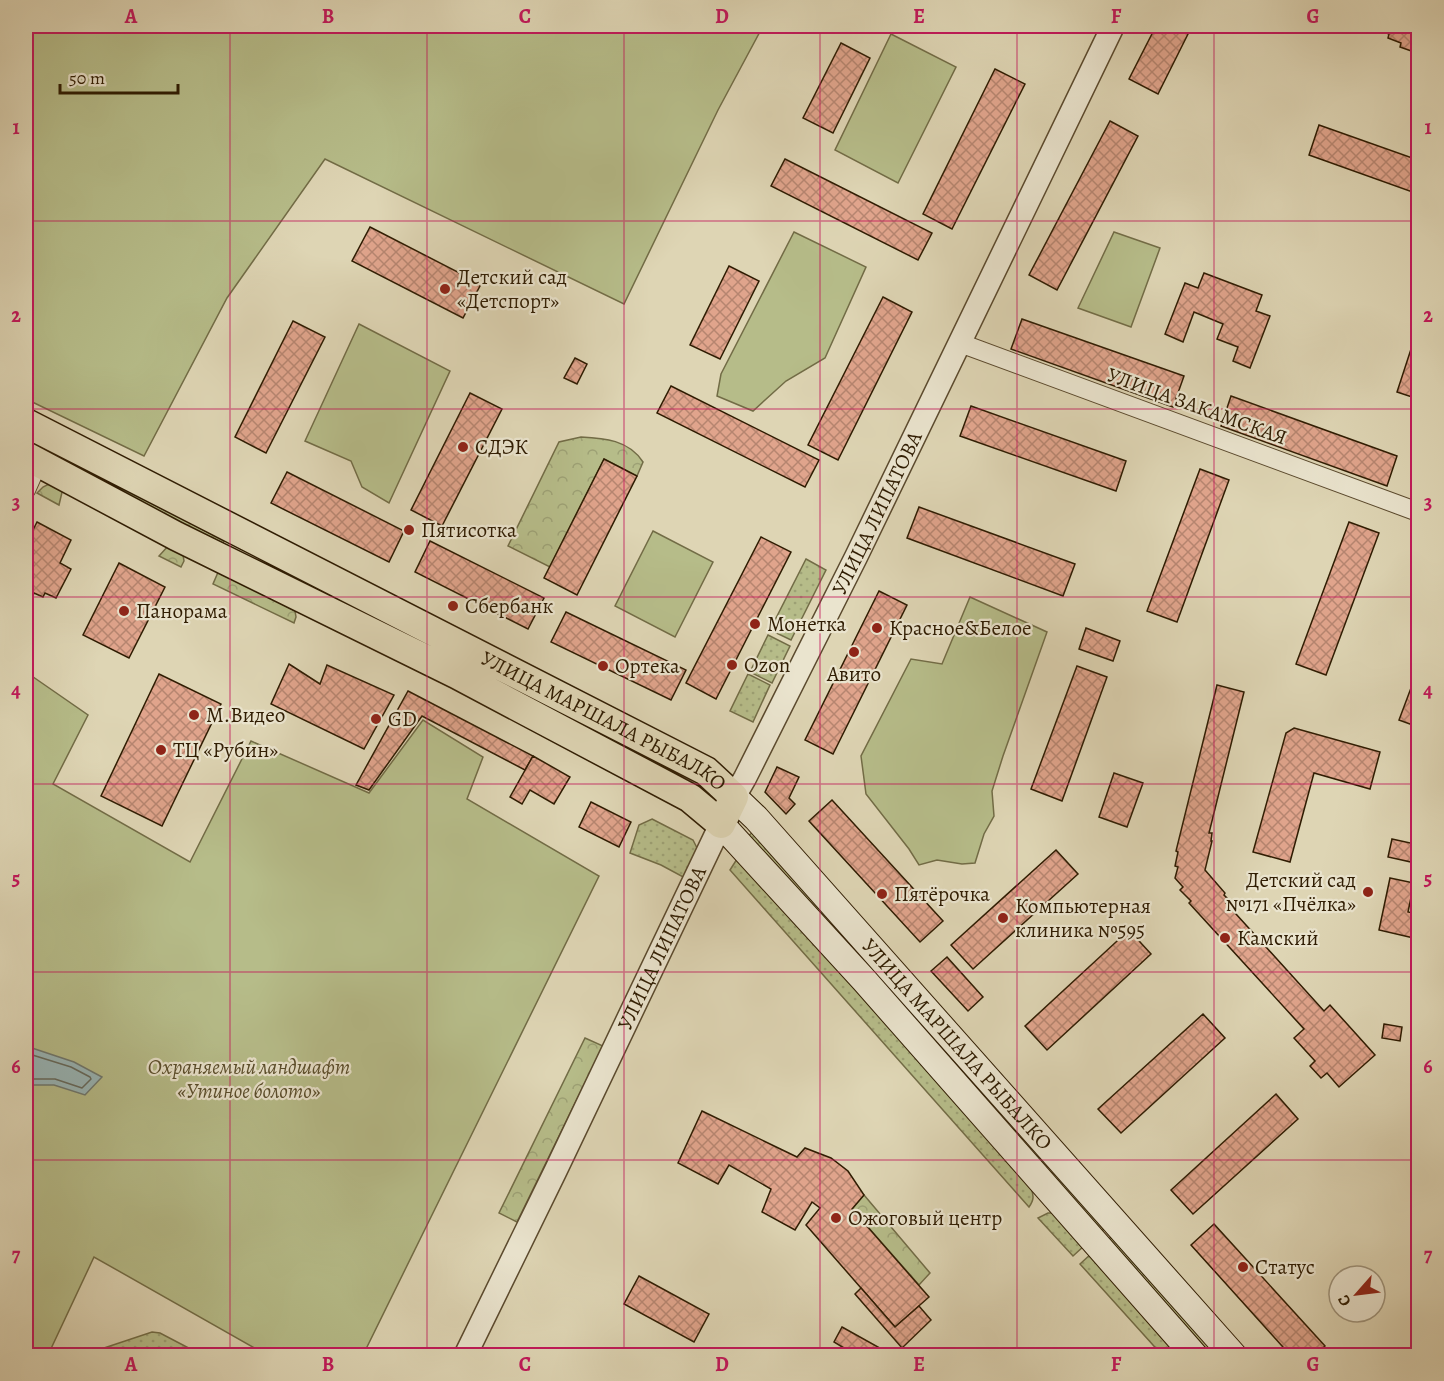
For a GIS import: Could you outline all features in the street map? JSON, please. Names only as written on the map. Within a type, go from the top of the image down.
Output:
[{"type":"main road","name":"УЛИЦА МАРШАЛА РЫБАЛКО","points":[[26,423],[461,661],[690,798],[721,824],[864,980],[1195,1356]]},
{"type":"main road","name":"УЛИЦА МАРШАЛА РЫБАЛКО","points":[[32,459],[176,536],[706,771],[756,818],[1234,1356]]},
{"type":"main road","name":"УЛИЦА ЛИПАТОВА","points":[[721,824],[734,797]]},
{"type":"main road","points":[[864,980],[867,964],[883,961]]},
{"type":"street","name":"УЛИЦА ЛИПАТОВА","points":[[734,797],[852,564],[1113,26]]},
{"type":"street","name":"УЛИЦА ЗАКАМСКАЯ","points":[[960,343],[1419,512]]},
{"type":"street","points":[[26,490],[32,459]]},
{"type":"street","name":"УЛИЦА ЛИПАТОВА","points":[[465,1356],[566,1151],[721,824]]},
{"type":"green space","points":[[26,26],[763,26],[718,110],[624,304],[325,159],[227,298],[144,456],[26,399]]},
{"type":"green space","points":[[891,34],[956,67],[898,183],[835,150]]},
{"type":"green space","points":[[794,232],[866,267],[825,358],[786,381],[753,411],[717,396],[721,374]]},
{"type":"green space","points":[[1114,232],[1160,248],[1131,327],[1078,308]]},
{"type":"green space","points":[[359,324],[450,371],[389,503],[362,487],[351,461],[305,441]]},
{"type":"green space","points":[[26,436],[224,541],[220,548],[26,446]]},
{"type":"green space","points":[[581,437],[598,438],[623,445],[631,449],[643,462],[637,476],[604,459],[550,567],[508,546],[559,442]]},
{"type":"green space","points":[[49,484],[63,488],[59,505],[37,493]]},
{"type":"green space","points":[[653,531],[713,562],[675,637],[615,606]]},
{"type":"green space","points":[[169,545],[183,555],[184,561],[181,567],[159,556]]},
{"type":"green space","points":[[806,559],[826,570],[791,640],[770,630]]},
{"type":"green space","points":[[219,570],[295,611],[294,623],[213,584]]},
{"type":"green space","points":[[970,597],[1047,632],[992,791],[994,816],[984,834],[975,863],[962,864],[937,860],[919,865],[866,794],[861,756],[911,659],[942,664]]},
{"type":"green space","points":[[768,635],[790,646],[772,683],[750,672]]},
{"type":"green space","name":"Охраняемый ландшафт «Утиное болото»","points":[[26,672],[88,715],[53,784],[190,862],[251,741],[369,793],[423,720],[483,757],[467,799],[599,876],[363,1355],[267,1355],[94,1257],[48,1355],[26,1355]]},
{"type":"green space","points":[[748,674],[770,685],[753,722],[730,711]]},
{"type":"green space","points":[[652,819],[693,840],[698,850],[685,878],[661,865],[630,853],[639,825]]},
{"type":"green space","points":[[753,832],[861,950],[855,956],[747,837]]},
{"type":"green space","points":[[737,859],[834,964],[1031,1188],[1033,1198],[1029,1207],[730,870]]},
{"type":"green space","points":[[875,968],[1105,1228],[1100,1233],[869,973]]},
{"type":"green space","points":[[585,1038],[603,1046],[517,1222],[499,1213]]},
{"type":"green space","points":[[864,1195],[930,1273],[919,1285],[852,1209]]},
{"type":"green space","points":[[1053,1213],[1085,1245],[1073,1256],[1038,1218]]},
{"type":"green space","points":[[1113,1235],[1220,1355],[1209,1355],[1107,1241]]},
{"type":"green space","points":[[1092,1253],[1182,1355],[1162,1355],[1080,1264]]},
{"type":"green space","points":[[152,1332],[160,1333],[202,1355],[83,1355]]},
{"type":"water","points":[[26,1046],[74,1062],[102,1077],[85,1095],[54,1085],[26,1085]]},
{"type":"building","points":[[1156,26],[1192,26],[1158,94],[1129,79]]},
{"type":"building","points":[[1377,26],[1418,26],[1417,53],[1400,47],[1401,43],[1388,38],[1389,34],[1376,29]]},
{"type":"building","points":[[841,43],[870,58],[833,133],[803,118]]},
{"type":"building","points":[[995,69],[1025,84],[952,229],[923,214]]},
{"type":"building","points":[[1110,121],[1138,136],[1057,290],[1029,275]]},
{"type":"building","points":[[1319,125],[1418,160],[1418,194],[1309,155]]},
{"type":"building","points":[[785,159],[932,233],[918,260],[771,186]]},
{"type":"building","points":[[370,227],[481,284],[463,318],[352,261]]},
{"type":"building","points":[[729,266],[759,281],[720,359],[690,345]]},
{"type":"building","points":[[1204,273],[1262,295],[1256,311],[1270,316],[1250,368],[1233,361],[1238,347],[1217,339],[1223,324],[1194,312],[1183,342],[1165,334],[1185,283],[1198,288]]},
{"type":"building","points":[[883,297],[912,312],[838,460],[808,445]]},
{"type":"building","points":[[1022,319],[1184,376],[1173,407],[1011,349]]},
{"type":"building","points":[[293,321],[325,337],[266,453],[235,437]]},
{"type":"building","points":[[1413,343],[1418,345],[1418,399],[1397,392]]},
{"type":"building","points":[[575,358],[587,364],[577,384],[564,378]]},
{"type":"building","points":[[671,386],[819,460],[805,487],[657,413]]},
{"type":"building","points":[[470,393],[502,409],[442,526],[411,510]]},
{"type":"building","points":[[1231,396],[1397,456],[1387,486],[1221,426]]},
{"type":"building","points":[[971,406],[1126,461],[1116,491],[960,436]]},
{"type":"building","points":[[604,459],[637,476],[577,595],[544,578]]},
{"type":"building","points":[[1200,469],[1229,480],[1177,622],[1147,611]]},
{"type":"building","points":[[287,472],[404,531],[389,562],[271,503]]},
{"type":"building","points":[[919,507],[1075,564],[1063,596],[907,538]]},
{"type":"building","points":[[37,522],[71,540],[60,563],[71,569],[56,598],[45,593],[43,597],[34,593],[26,610],[26,534],[30,536]]},
{"type":"building","points":[[1349,522],[1379,533],[1326,675],[1296,664]]},
{"type":"building","points":[[761,537],[791,552],[716,699],[686,683]]},
{"type":"building","points":[[430,541],[544,598],[528,629],[415,572]]},
{"type":"building","name":"Панорама","points":[[119,563],[165,587],[129,658],[83,635]]},
{"type":"building","points":[[879,591],[907,605],[833,754],[805,740]]},
{"type":"building","points":[[566,612],[686,670],[671,700],[551,642]]},
{"type":"building","points":[[1086,628],[1120,641],[1113,661],[1079,649]]},
{"type":"building","points":[[289,664],[320,684],[327,665],[394,695],[364,749],[271,704]]},
{"type":"building","points":[[1077,666],[1107,677],[1062,801],[1031,789]]},
{"type":"building","name":"ТЦ «Рубин»","points":[[159,674],[221,704],[162,826],[101,796]]},
{"type":"building","points":[[1217,685],[1244,692],[1209,833],[1212,833],[1212,841],[1205,870],[1225,893],[1224,895],[1229,900],[1226,903],[1324,1011],[1330,1005],[1375,1055],[1339,1087],[1327,1073],[1321,1078],[1310,1066],[1315,1061],[1294,1038],[1304,1029],[1189,903],[1191,901],[1180,890],[1183,887],[1175,878],[1178,867],[1175,866],[1178,852],[1176,851]]},
{"type":"building","points":[[1411,688],[1418,691],[1418,727],[1399,720]]},
{"type":"building","points":[[408,691],[533,756],[525,770],[422,716],[369,790],[356,785]]},
{"type":"building","points":[[1294,728],[1380,752],[1370,789],[1314,773],[1290,862],[1253,852],[1286,733]]},
{"type":"building","points":[[533,756],[570,777],[554,804],[530,790],[522,804],[510,797]]},
{"type":"building","points":[[777,767],[799,777],[789,798],[795,804],[786,814],[765,792]]},
{"type":"building","points":[[1114,773],[1143,783],[1127,827],[1099,817]]},
{"type":"building","points":[[832,800],[943,921],[920,942],[809,821]]},
{"type":"building","points":[[591,802],[631,822],[619,847],[579,827]]},
{"type":"building","points":[[1392,839],[1415,844],[1411,862],[1388,857]]},
{"type":"building","points":[[1056,850],[1078,874],[973,969],[951,945]]},
{"type":"building","points":[[1390,878],[1414,883],[1408,912],[1418,914],[1418,939],[1379,930]]},
{"type":"building","points":[[1129,930],[1151,954],[1047,1050],[1025,1026]]},
{"type":"building","points":[[947,957],[983,997],[968,1011],[931,971]]},
{"type":"building","points":[[1203,1014],[1225,1038],[1121,1133],[1098,1109]]},
{"type":"building","points":[[1384,1024],[1402,1027],[1400,1041],[1382,1038]]},
{"type":"building","points":[[1276,1094],[1298,1119],[1193,1214],[1171,1190]]},
{"type":"building","name":"Ожоговый центр","points":[[702,1111],[797,1157],[805,1148],[831,1158],[848,1171],[864,1195],[852,1209],[929,1297],[895,1327],[806,1225],[820,1208],[812,1202],[795,1230],[762,1212],[771,1189],[729,1165],[718,1184],[678,1163]]},
{"type":"building","points":[[1214,1224],[1325,1346],[1314,1356],[1291,1356],[1191,1245]]},
{"type":"building","points":[[639,1276],[709,1314],[694,1342],[624,1304]]},
{"type":"building","points":[[861,1288],[895,1327],[919,1306],[931,1320],[902,1348],[855,1294]]},
{"type":"building","points":[[842,1327],[887,1352],[885,1356],[857,1356],[834,1342]]},
{"type":"place","name":"Детский сад «Детспорт»","points":[[445,289]]},
{"type":"place","name":"СДЭК","points":[[463,447]]},
{"type":"place","name":"Пятисотка","points":[[409,530]]},
{"type":"place","name":"Сбербанк","points":[[453,606]]},
{"type":"place","name":"Панорама","points":[[124,611]]},
{"type":"place","name":"Монетка","points":[[755,624]]},
{"type":"place","name":"Красное&Белое","points":[[877,628]]},
{"type":"place","name":"Авито","points":[[854,652]]},
{"type":"place","name":"Ozon","points":[[732,665]]},
{"type":"place","name":"Ортека","points":[[603,666]]},
{"type":"place","name":"М.Видео","points":[[194,715]]},
{"type":"place","name":"GD","points":[[376,719]]},
{"type":"place","name":"ТЦ «Рубин»","points":[[161,750]]},
{"type":"place","name":"Детский сад №171 «Пчёлка»","points":[[1368,892]]},
{"type":"place","name":"Пятёрочка","points":[[882,894]]},
{"type":"place","name":"Компьютерная клиника №595","points":[[1003,918]]},
{"type":"place","name":"Камский","points":[[1225,938]]},
{"type":"place","name":"Ожоговый центр","points":[[836,1218]]},
{"type":"place","name":"Статус","points":[[1243,1267]]}]
